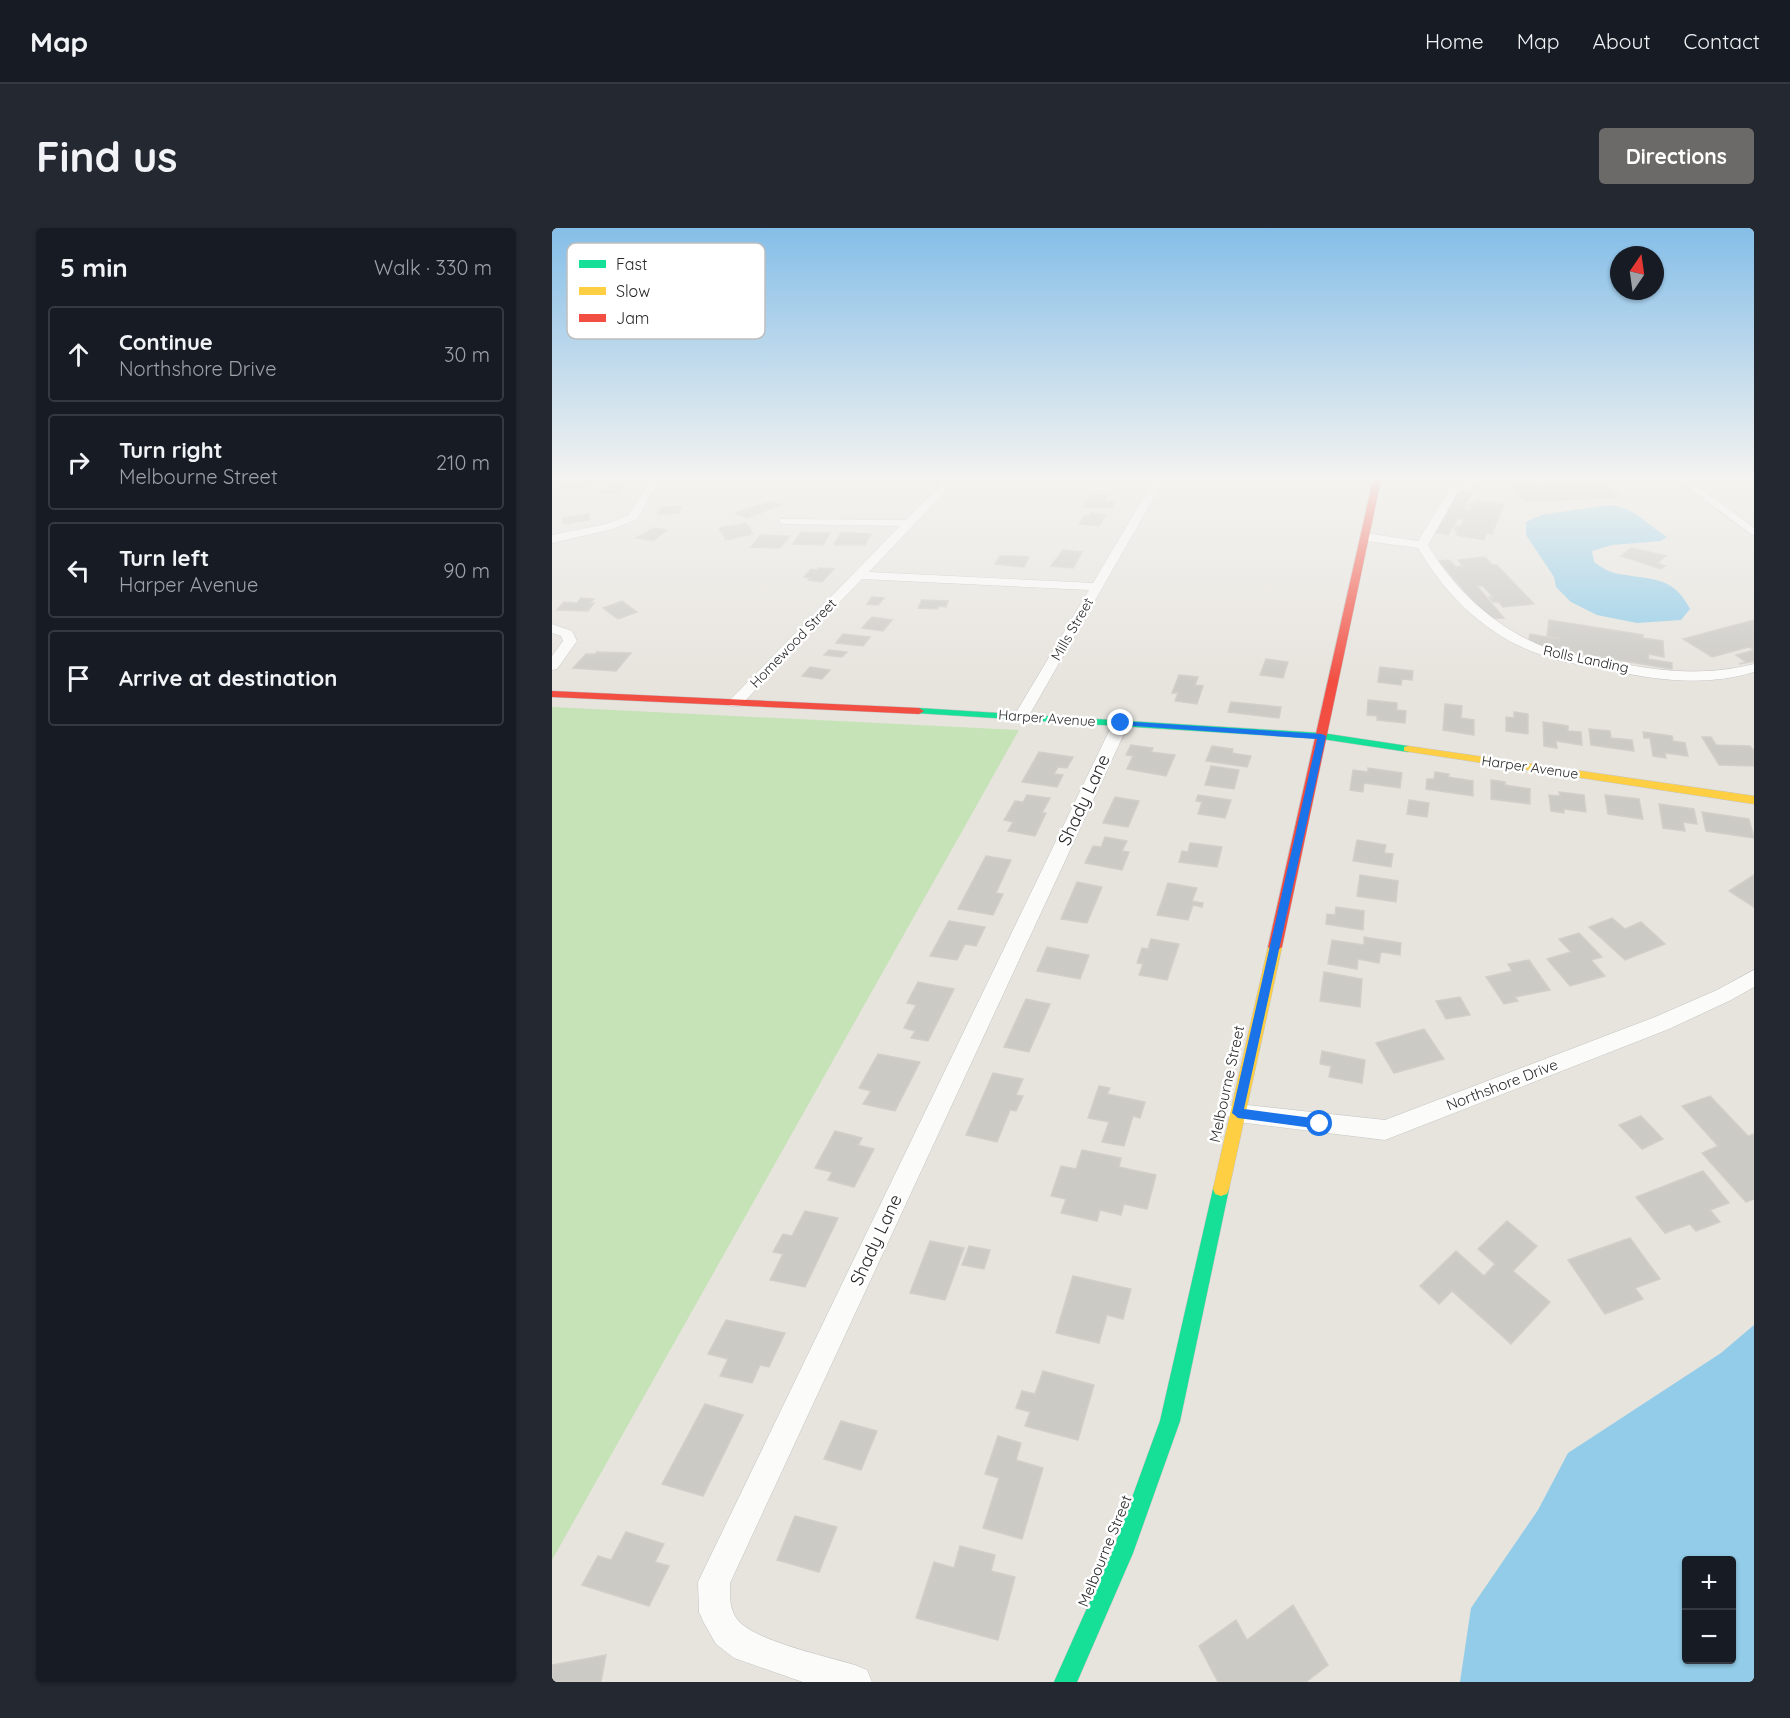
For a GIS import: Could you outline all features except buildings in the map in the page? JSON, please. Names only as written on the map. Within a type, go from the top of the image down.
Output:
[{"type":"street","name":"Homewood Street","points":[[735,703],[885,548]]},
{"type":"street","name":"Mills Street","points":[[1022,716],[1120,548]]},
{"type":"street","name":"Melbourne Street","points":[[1065,1682],[1108,1592],[1143,1503],[1170,1421],[1364,548]]},
{"type":"street","name":"Rolls Landing","points":[[1424,548],[1432,564],[1452,588],[1499,628],[1527,645],[1581,659],[1686,677],[1711,678],[1735,675],[1754,668]]},
{"type":"street","points":[[858,575],[1097,587]]},
{"type":"street","points":[[552,628],[567,634],[570,641],[552,666]]},
{"type":"street","name":"Harper Avenue","points":[[552,694],[1022,716],[1322,736],[1754,800]]},
{"type":"street","name":"Shady Lane","points":[[855,1682],[745,1647],[727,1633],[715,1612],[714,1582],[1121,723]]},
{"type":"street","name":"Northshore Drive","points":[[1238,1113],[1385,1130],[1662,1023],[1724,995],[1754,977]]},
{"type":"green space","points":[[552,707],[1019,730],[552,1560]]},
{"type":"water","points":[[1535,548],[1602,548],[1592,551],[1594,562],[1611,572],[1658,580],[1667,584],[1676,590],[1690,609],[1681,620],[1637,623],[1597,615],[1571,602],[1556,587],[1554,577]]},
{"type":"water","points":[[1754,1325],[1754,1682],[1460,1682],[1471,1608],[1538,1510],[1568,1453],[1721,1353]]},
{"type":"traffic: fast","points":[[919,711],[1322,736],[1408,749]]},
{"type":"traffic: fast","points":[[1065,1682],[1122,1553],[1170,1421],[1221,1189]]},
{"type":"traffic: slow","points":[[1408,749],[1754,800]]},
{"type":"traffic: slow","points":[[1221,1189],[1275,947]]},
{"type":"traffic: jam","points":[[1275,947],[1362,548]]},
{"type":"traffic: jam","points":[[552,694],[919,711]]},
{"type":"route","points":[[1121,723],[1322,736],[1238,1113],[1320,1124]]}]
